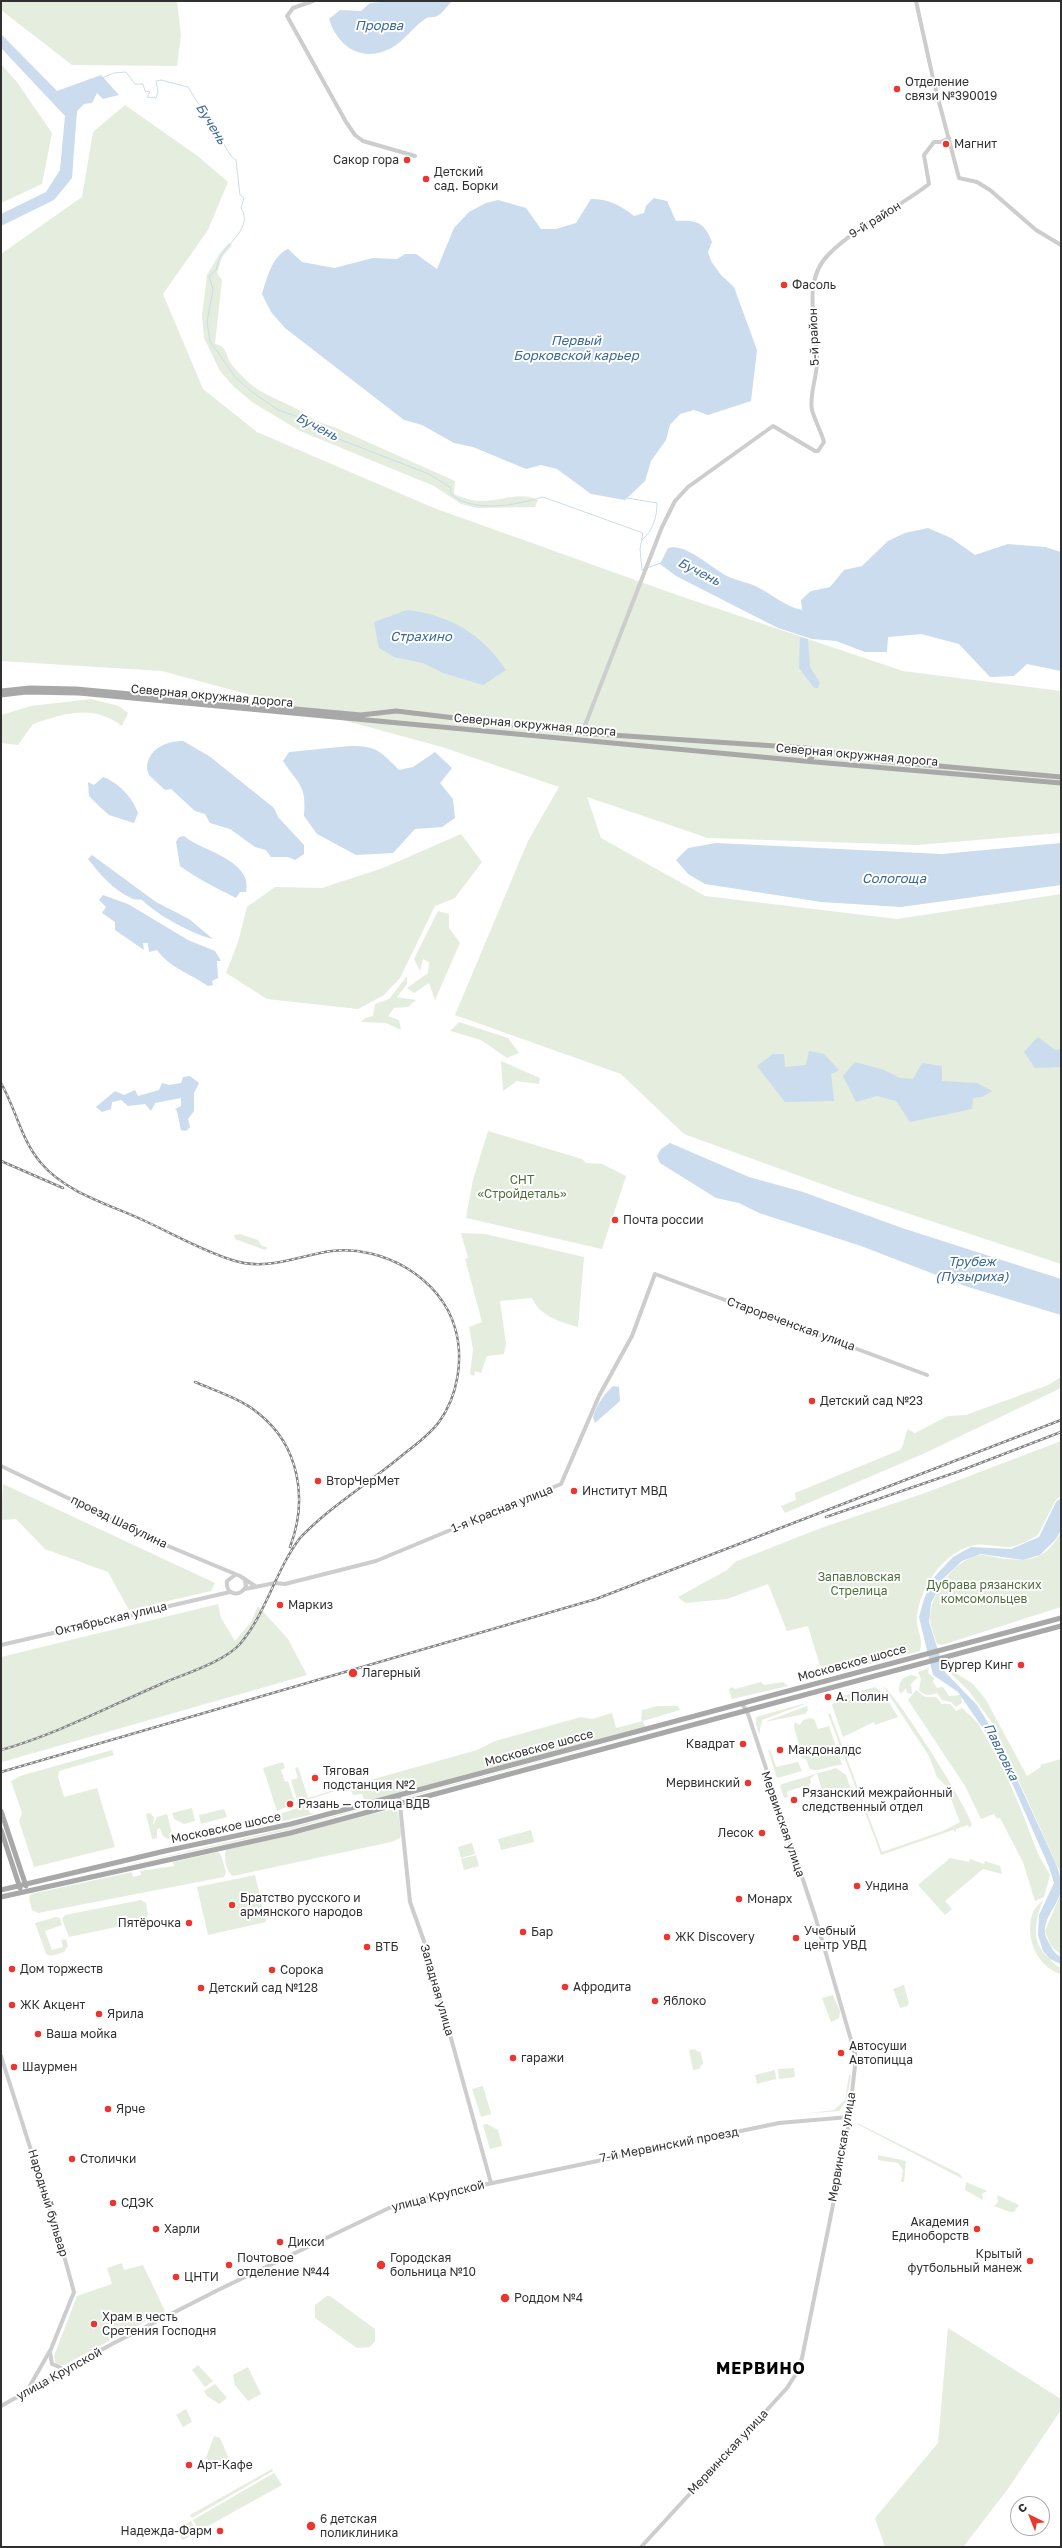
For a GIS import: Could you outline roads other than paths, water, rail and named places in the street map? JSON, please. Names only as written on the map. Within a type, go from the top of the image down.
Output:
[{"type":"main road","name":"Северная окружная дорога","points":[[1,691],[12,689],[76,689],[361,715],[396,711],[582,733],[805,748],[883,761],[1061,777]]},
{"type":"main road","name":"Северная окружная дорога","points":[[4,695],[79,693],[396,724],[474,729],[804,761],[1061,783]]},
{"type":"main road","points":[[396,711],[391,712],[388,717],[391,722],[396,724]]},
{"type":"main road","points":[[804,761],[810,760],[812,756],[811,750],[805,748]]},
{"type":"main road","name":"Московское шоссе","points":[[1,1890],[165,1851],[291,1824],[1061,1618]]},
{"type":"main road","name":"Московское шоссе","points":[[1,1897],[252,1842],[400,1804],[1061,1626]]},
{"type":"main road","points":[[1,1811],[28,1891]]},
{"type":"main road","points":[[1,1830],[21,1892]]},
{"type":"street","points":[[313,1],[293,8],[287,16],[289,22],[355,135],[363,141],[381,148],[415,156]]},
{"type":"street","points":[[916,1],[959,178],[977,182],[990,190],[1036,230],[1061,245]]},
{"type":"street","name":"9-й район","points":[[814,287],[815,279],[828,254],[856,232],[909,199],[929,184],[924,155],[934,142],[941,142],[949,138]]},
{"type":"street","name":"5-й район","points":[[582,733],[669,511],[680,494],[773,426],[814,451],[818,451],[824,442],[812,410],[811,396],[817,362],[812,313],[814,287]]},
{"type":"street","name":"Старореченская улица","points":[[655,1274],[927,1375]]},
{"type":"street","name":"1-я Красная улица","points":[[245,1589],[255,1586],[285,1584],[376,1561],[561,1484],[599,1396],[632,1336],[655,1274]]},
{"type":"street","name":"проезд Шабулина","points":[[1,1466],[225,1572],[238,1575],[245,1581],[255,1586]]},
{"type":"street","points":[[221,1595],[227,1587],[229,1579],[225,1572]]},
{"type":"street","points":[[229,1579],[238,1575]]},
{"type":"street","points":[[227,1587],[230,1592],[240,1594],[245,1589],[245,1581]]},
{"type":"street","name":"Октябрьская улица","points":[[1,1645],[230,1592]]},
{"type":"street","name":"Мервинская улица","points":[[641,2547],[788,2388],[796,2374],[802,2358],[849,2117],[856,2069],[852,2040],[815,1916],[747,1711],[741,1703]]},
{"type":"street","name":"Западная улица","points":[[399,1795],[410,1902],[431,1967],[491,2183]]},
{"type":"street","name":"Народный бульвар","points":[[1,2056],[73,2287],[72,2297],[51,2349],[27,2391]]},
{"type":"street","name":"7-й Мервинский проезд","points":[[491,2183],[779,2122],[849,2117]]},
{"type":"street","name":"улица Крупской","points":[[1,2406],[174,2311],[389,2208],[440,2194],[491,2183]]},
{"type":"street","points":[[51,2349],[52,2364],[66,2370]]},
{"type":"street","points":[[37,2375],[39,2382],[44,2382]]},
{"type":"water","name":"Прорва","points":[[393,1],[452,1],[439,15],[425,19],[393,47],[382,52],[372,54],[362,53],[346,45],[333,29],[329,19],[340,10],[361,11],[370,3]]},
{"type":"water","points":[[1,34],[57,91],[101,75],[119,95],[103,99],[97,93],[92,103],[84,104],[77,111],[72,178],[54,200],[1,226],[1,214],[46,192],[60,170],[65,116],[1,48]]},
{"type":"water","name":"Первый Борковской карьер","points":[[654,198],[667,201],[676,221],[695,222],[703,226],[706,230],[712,242],[708,252],[711,261],[721,275],[734,287],[757,350],[751,401],[708,415],[694,410],[680,414],[670,425],[666,440],[651,461],[645,481],[625,500],[591,494],[557,469],[541,465],[526,469],[473,447],[454,443],[422,425],[404,420],[285,328],[271,312],[262,294],[274,262],[282,252],[288,249],[302,262],[334,268],[373,258],[397,259],[405,254],[416,254],[437,269],[454,228],[469,212],[486,203],[498,200],[526,208],[541,229],[556,229],[576,223],[591,199],[614,203],[634,216],[644,213],[646,206]]},
{"type":"water","points":[[928,528],[951,538],[975,555],[1008,544],[1045,547],[1061,552],[1061,671],[1027,664],[1014,676],[990,677],[959,644],[921,634],[888,637],[887,652],[865,652],[836,641],[812,639],[778,628],[676,576],[660,564],[668,548],[675,547],[682,549],[699,557],[721,573],[755,586],[785,604],[802,610],[801,600],[811,591],[830,587],[844,570],[862,566],[888,541],[905,533]]},
{"type":"water","name":"Страхино","points":[[407,610],[437,616],[464,628],[497,657],[506,670],[483,685],[443,673],[423,663],[394,657],[379,648],[374,622]]},
{"type":"water","points":[[800,637],[808,639],[810,667],[820,683],[818,688],[814,688],[799,668]]},
{"type":"water","points":[[177,741],[183,741],[209,756],[274,808],[278,817],[304,845],[304,854],[295,860],[288,857],[271,857],[266,850],[255,847],[230,829],[210,823],[205,814],[195,811],[171,789],[165,790],[149,775],[147,769],[150,756],[154,751],[164,745]]},
{"type":"water","points":[[350,746],[366,747],[378,751],[399,770],[413,767],[435,752],[452,768],[440,783],[453,799],[455,818],[442,827],[415,829],[393,853],[356,855],[317,834],[304,816],[305,806],[303,791],[283,761],[289,752]]},
{"type":"water","points":[[103,777],[109,779],[129,796],[138,813],[134,823],[109,815],[89,796],[88,782],[94,785]]},
{"type":"water","points":[[184,836],[224,857],[234,864],[242,872],[246,881],[246,892],[240,892],[236,898],[180,866],[176,842],[179,837]]},
{"type":"water","name":"Сологоща","points":[[716,843],[942,854],[1061,843],[1061,885],[901,907],[821,902],[705,884],[688,874],[676,860],[688,848]]},
{"type":"water","points":[[92,855],[156,902],[189,919],[213,939],[186,929],[166,918],[142,900],[133,899],[126,896],[114,887],[88,859]]},
{"type":"water","points":[[103,895],[128,904],[188,940],[215,951],[221,961],[217,961],[218,978],[212,981],[213,985],[208,986],[174,966],[157,950],[149,952],[148,943],[143,943],[144,950],[115,930],[115,922],[102,913],[106,907],[99,900]]},
{"type":"water","points":[[1038,1037],[1055,1050],[1061,1049],[1061,1067],[1035,1068],[1024,1052]]},
{"type":"water","points":[[809,1051],[824,1054],[839,1070],[831,1074],[834,1101],[785,1102],[757,1066],[773,1054],[784,1054],[785,1067],[806,1065]]},
{"type":"water","points":[[855,1062],[884,1070],[900,1078],[913,1079],[922,1063],[942,1066],[942,1081],[977,1083],[992,1091],[982,1097],[973,1098],[972,1109],[910,1122],[896,1101],[877,1096],[856,1102],[843,1076]]},
{"type":"water","points":[[190,1076],[199,1083],[194,1093],[194,1111],[188,1119],[190,1127],[186,1131],[181,1130],[177,1111],[175,1109],[181,1106],[181,1098],[155,1103],[151,1111],[145,1104],[128,1106],[121,1100],[112,1102],[111,1109],[102,1112],[96,1107],[115,1091],[124,1095],[135,1090],[138,1096],[159,1090],[162,1083],[169,1085],[181,1083],[183,1077]]},
{"type":"water","name":"Трубеж (Пузыриха)","points":[[670,1143],[749,1177],[803,1192],[902,1228],[1061,1279],[1061,1315],[965,1286],[861,1246],[759,1213],[739,1203],[716,1198],[660,1163],[657,1156],[661,1149]]},
{"type":"water","points":[[613,1386],[619,1387],[620,1401],[595,1423],[593,1417],[596,1408],[609,1389]]},
{"type":"water","name":"Павловка","points":[[1061,1498],[1061,1530],[1056,1539],[1040,1555],[1023,1560],[981,1554],[962,1561],[945,1577],[931,1603],[929,1622],[945,1672],[977,1705],[1000,1742],[1057,1866],[1061,1881],[1061,1890],[1059,1897],[1046,1921],[1045,1934],[1054,1952],[1061,1957],[1061,1964],[1050,1959],[1043,1951],[1038,1935],[1039,1915],[1054,1883],[1049,1867],[997,1749],[958,1692],[933,1675],[919,1617],[924,1599],[935,1576],[953,1557],[971,1547],[1011,1549],[1039,1537],[1056,1502]]},
{"type":"waterway","name":"Бучень","points":[[102,78],[114,73],[126,72],[135,84],[143,84],[145,91],[150,92],[147,97],[156,98],[158,92],[156,81],[161,80],[188,87],[231,156],[236,160],[240,195],[244,198],[241,208],[244,216],[243,224],[240,232],[222,254],[218,261],[217,269],[209,276],[213,290],[207,322],[210,341],[235,377],[252,392],[278,410],[310,421],[313,427],[331,436],[429,474],[451,488],[450,493],[459,500],[470,504],[495,506],[520,503],[543,497],[643,533],[640,549],[642,570],[644,569]]},
{"type":"waterway","points":[[627,498],[657,503],[654,523],[642,540]]},
{"type":"waterway","name":"Бучень","points":[[647,568],[661,563]]},
{"type":"railway","points":[[1,1083],[28,1144],[34,1154],[52,1174],[77,1191],[210,1252],[245,1263],[258,1264],[283,1262],[332,1251],[371,1253],[390,1260],[407,1268],[423,1280],[437,1294],[448,1310],[455,1328],[459,1352],[458,1376],[455,1389],[446,1412],[439,1422],[432,1431],[419,1442],[324,1515],[300,1538],[284,1564],[257,1619],[240,1644],[224,1656],[203,1667],[161,1684],[82,1720],[22,1744],[1,1750]]},
{"type":"railway","points":[[1,1161],[63,1188]]},
{"type":"railway","points":[[195,1382],[251,1408],[272,1426],[283,1441],[291,1458],[299,1493],[296,1529],[290,1547]]},
{"type":"railway","points":[[1,1772],[596,1599],[1061,1420]]},
{"type":"railway","points":[[826,1517],[957,1472],[1061,1432]]},
{"type":"place","name":"Отделение связи №390019","points":[[897,89]]},
{"type":"place","name":"Магнит","points":[[946,144]]},
{"type":"place","name":"Сакор гора","points":[[407,160]]},
{"type":"place","name":"Детский сад. Борки","points":[[426,179]]},
{"type":"place","name":"Фасоль","points":[[784,285]]},
{"type":"place","name":"Почта россии","points":[[615,1220]]},
{"type":"place","name":"Детский сад №23","points":[[812,1401]]},
{"type":"place","name":"ВторЧерМет","points":[[318,1481]]},
{"type":"place","name":"Институт МВД","points":[[574,1491]]},
{"type":"place","name":"Маркиз","points":[[280,1605]]},
{"type":"place","name":"Бургер Кинг","points":[[1021,1665]]},
{"type":"place","name":"Лагерный","points":[[353,1673]]},
{"type":"place","name":"А. Полин","points":[[828,1697]]},
{"type":"place","name":"Квадрат","points":[[743,1744]]},
{"type":"place","name":"Макдоналдс","points":[[780,1750]]},
{"type":"place","name":"Тяговая подстанция №2","points":[[315,1778]]},
{"type":"place","name":"Мервинский","points":[[748,1783]]},
{"type":"place","name":"Рязанский межрайонный следственный отдел","points":[[794,1800]]},
{"type":"place","name":"Рязань — столица ВДВ","points":[[290,1804]]},
{"type":"place","name":"Лесок","points":[[762,1833]]},
{"type":"place","name":"Ундина","points":[[857,1886]]},
{"type":"place","name":"Монарх","points":[[739,1899]]},
{"type":"place","name":"Братство русского и армянского народов","points":[[232,1905]]},
{"type":"place","name":"Пятёрочка","points":[[189,1923]]},
{"type":"place","name":"Бар","points":[[523,1932]]},
{"type":"place","name":"ЖК Discovery","points":[[667,1937]]},
{"type":"place","name":"Учебный центр УВД","points":[[796,1938]]},
{"type":"place","name":"ВТБ","points":[[367,1947]]},
{"type":"place","name":"Дом торжеств","points":[[12,1969]]},
{"type":"place","name":"Сорока","points":[[272,1970]]},
{"type":"place","name":"Афродита","points":[[565,1987]]},
{"type":"place","name":"Детский сад №128","points":[[201,1988]]},
{"type":"place","name":"Яблоко","points":[[655,2001]]},
{"type":"place","name":"ЖК Акцент","points":[[12,2005]]},
{"type":"place","name":"Ярила","points":[[99,2014]]},
{"type":"place","name":"Ваша мойка","points":[[38,2034]]},
{"type":"place","name":"Автосуши Автопицца","points":[[841,2053]]},
{"type":"place","name":"гаражи","points":[[513,2058]]},
{"type":"place","name":"Шаурмен","points":[[14,2067]]},
{"type":"place","name":"Ярче","points":[[108,2109]]},
{"type":"place","name":"Столички","points":[[72,2159]]},
{"type":"place","name":"СДЭК","points":[[113,2203]]},
{"type":"place","name":"Харли","points":[[156,2229]]},
{"type":"place","name":"Академия Единоборств","points":[[977,2229]]},
{"type":"place","name":"Дикси","points":[[280,2242]]},
{"type":"place","name":"Крытый футбольный манеж","points":[[1030,2261]]},
{"type":"place","name":"Почтовое отделение №44","points":[[229,2265]]},
{"type":"place","name":"Городская больница №10","points":[[381,2265]]},
{"type":"place","name":"ЦНТИ","points":[[176,2277]]},
{"type":"place","name":"Роддом №4","points":[[505,2298]]},
{"type":"place","name":"Храм в честь Сретения Господня","points":[[94,2324]]},
{"type":"place","name":"Арт-Кафе","points":[[189,2465]]},
{"type":"place","name":"6 детская поликлиника","points":[[311,2526]]},
{"type":"place","name":"Надежда-Фарм","points":[[220,2531]]},
{"type":"district","name":"МЕРВИНО","points":[[761,2369]]},
{"type":"park label","name":"СНТ «Стройдеталь»","points":[[522,1187]]},
{"type":"park label","name":"Запавловская Стрелица","points":[[859,1584]]},
{"type":"park label","name":"Дубрава рязанских комсомольцев","points":[[984,1592]]}]
